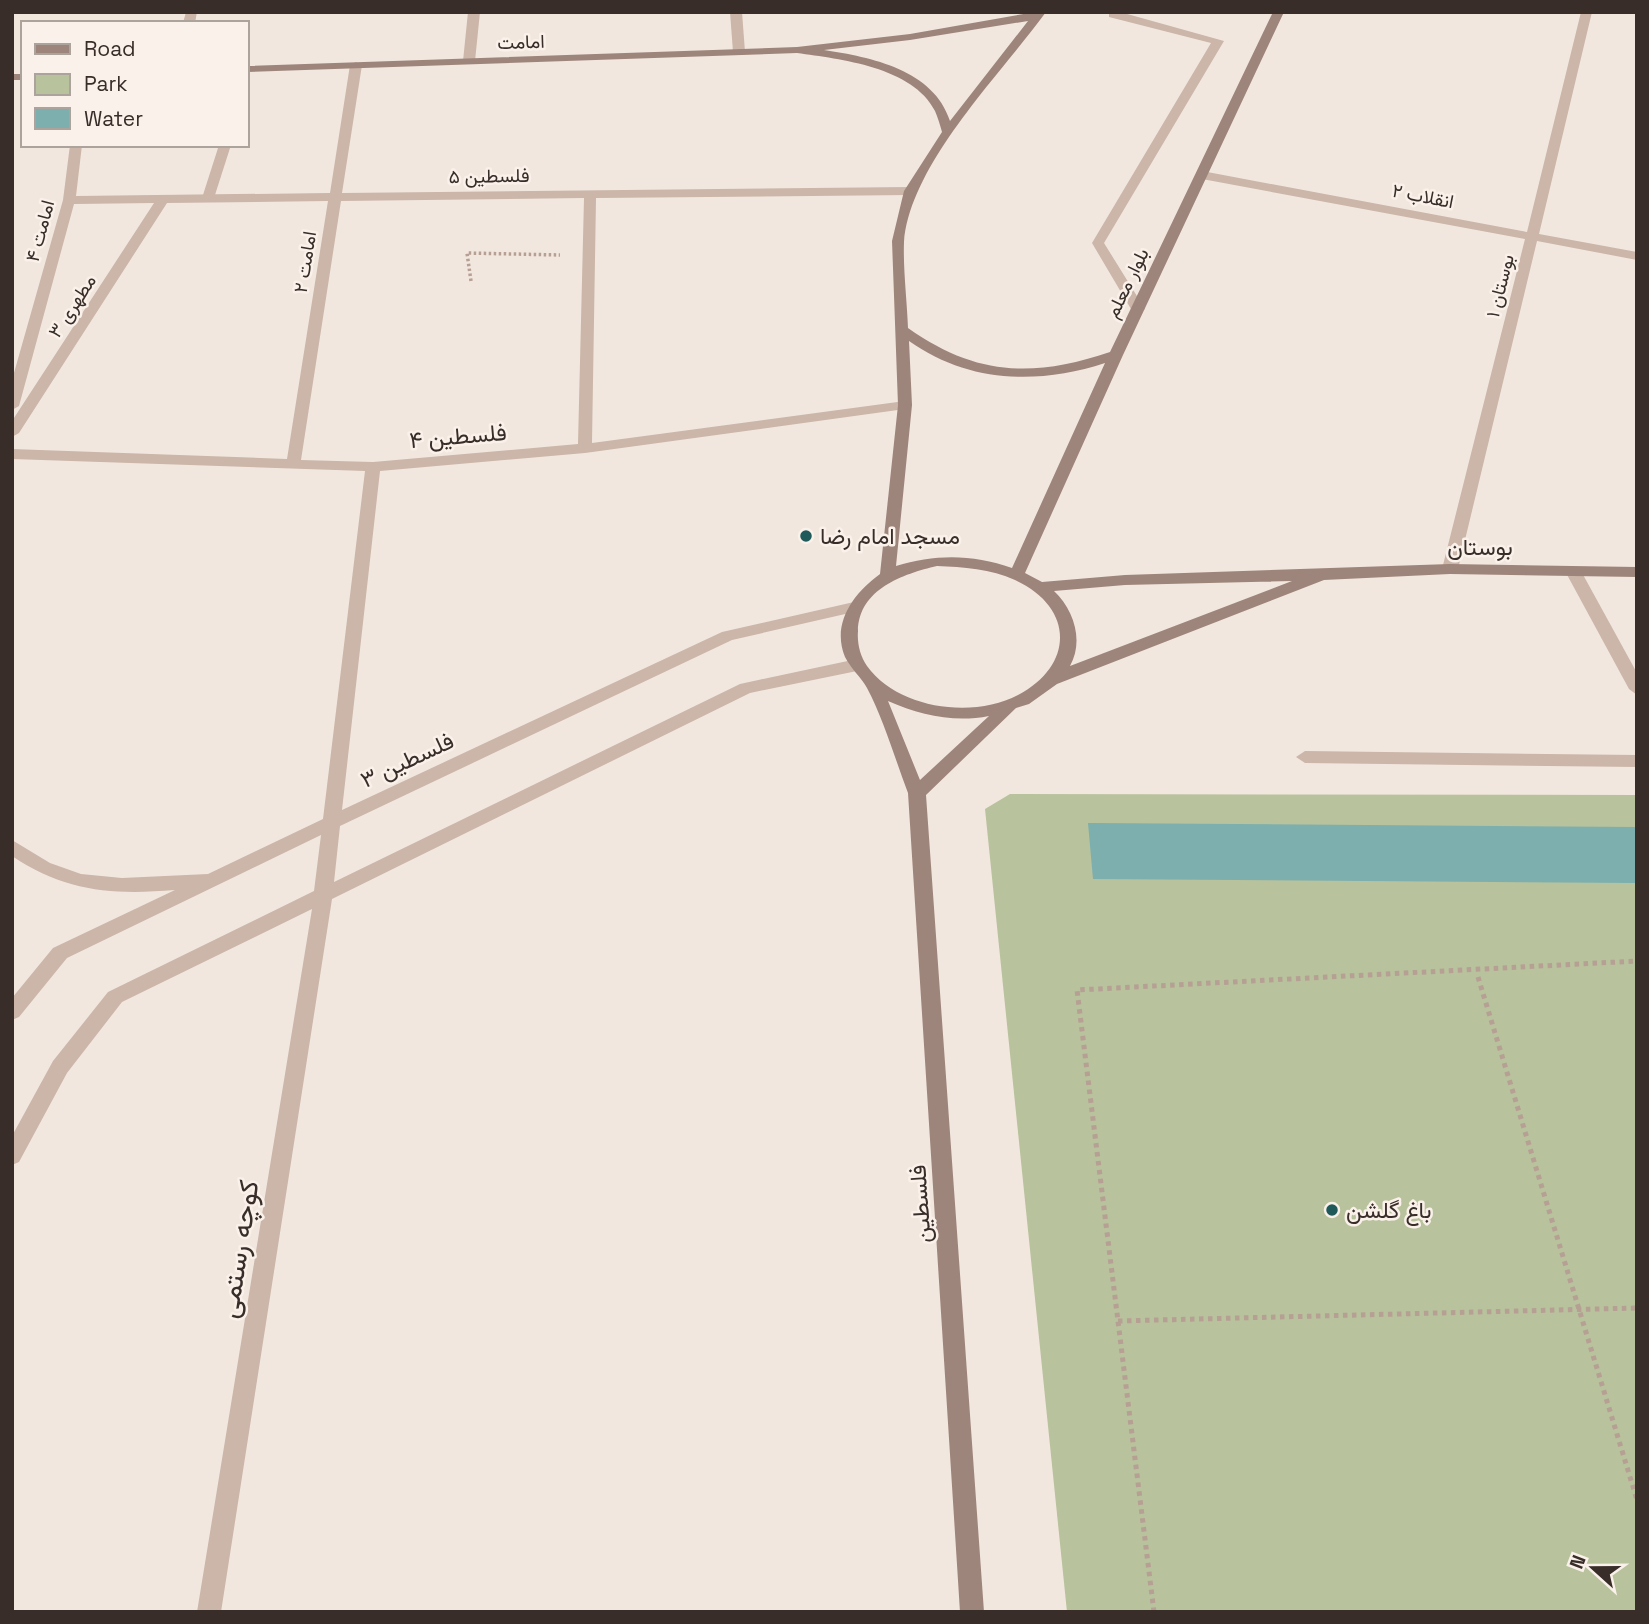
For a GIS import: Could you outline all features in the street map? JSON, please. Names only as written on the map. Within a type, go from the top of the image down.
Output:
[{"type":"street","points":[[469,61],[474,12]]},
{"type":"street","points":[[736,12],[739,52]]},
{"type":"street","points":[[1115,12],[1113,15],[1219,41],[1098,243],[1138,309]]},
{"type":"street","name":"بلوار معلم","points":[[1017,574],[1116,355],[1279,12]]},
{"type":"street","name":"بوستان ۱","points":[[1450,569],[1587,12]]},
{"type":"street","points":[[797,50],[910,37],[1039,14]]},
{"type":"street","points":[[887,577],[905,405],[898,242],[909,191],[948,132],[1039,14]]},
{"type":"street","points":[[797,50],[843,56],[884,68],[917,85],[939,107],[948,132]]},
{"type":"street","name":"امامت","points":[[248,69],[797,50]]},
{"type":"street","name":"امامت ۲","points":[[293,465],[356,65]]},
{"type":"street","name":"امامت ۴","points":[[12,406],[69,200],[76,147]]},
{"type":"street","points":[[208,198],[224,147]]},
{"type":"street","name":"انقلاب ۲","points":[[1202,175],[1637,256]]},
{"type":"street","name":"فلسطین ۵","points":[[69,200],[909,191]]},
{"type":"street","points":[[585,448],[590,194]]},
{"type":"street","name":"مطهری ۳","points":[[12,433],[163,199]]},
{"type":"street","points":[[902,330],[927,350],[961,364],[1001,373],[1043,374],[1082,368],[1116,355]]},
{"type":"street","name":"فلسطین ۴","points":[[12,454],[373,467],[585,448],[905,405]]},
{"type":"street","name":"کوچه رستمی","points":[[209,1612],[323,896],[373,467]]},
{"type":"street","points":[[1053,679],[1065,661],[1069,642],[1066,622],[1061,612],[1039,587],[1017,574],[992,566],[964,561],[923,564],[887,577],[867,590],[854,607],[848,626],[849,646],[857,666],[873,683],[895,697],[922,707],[951,712],[981,712],[1010,705],[1034,694],[1053,679],[1322,575]]},
{"type":"street","name":"بوستان","points":[[1039,587],[1125,580],[1450,569],[1637,572]]},
{"type":"street","points":[[1573,571],[1637,690]]},
{"type":"street","name":"فلسطین ۳","points":[[12,1012],[60,953],[728,636],[854,607]]},
{"type":"street","points":[[12,1156],[60,1067],[115,997],[746,688],[857,666]]},
{"type":"street","points":[[873,683],[917,793],[1010,705]]},
{"type":"street","points":[[1305,757],[1637,761]]},
{"type":"street","name":"فلسطین","points":[[917,793],[972,1612]]},
{"type":"street","points":[[12,847],[46,869],[94,884],[150,886],[218,879]]},
{"type":"path","points":[[471,281],[467,253],[589,256]]},
{"type":"path","points":[[1154,1612],[1077,990],[1637,961]]},
{"type":"path","points":[[1478,977],[1637,1500]]},
{"type":"path","points":[[1118,1321],[1637,1307]]},
{"type":"green space","name":"باغ گلشن","points":[[1010,794],[1637,795],[1637,1612],[1067,1612],[985,809]]},
{"type":"water","points":[[1088,823],[1637,827],[1637,883],[1093,879]]},
{"type":"place","name":"مسجد امام رضا","points":[[806,536]]},
{"type":"place","name":"باغ گلشن","points":[[1332,1210]]}]
